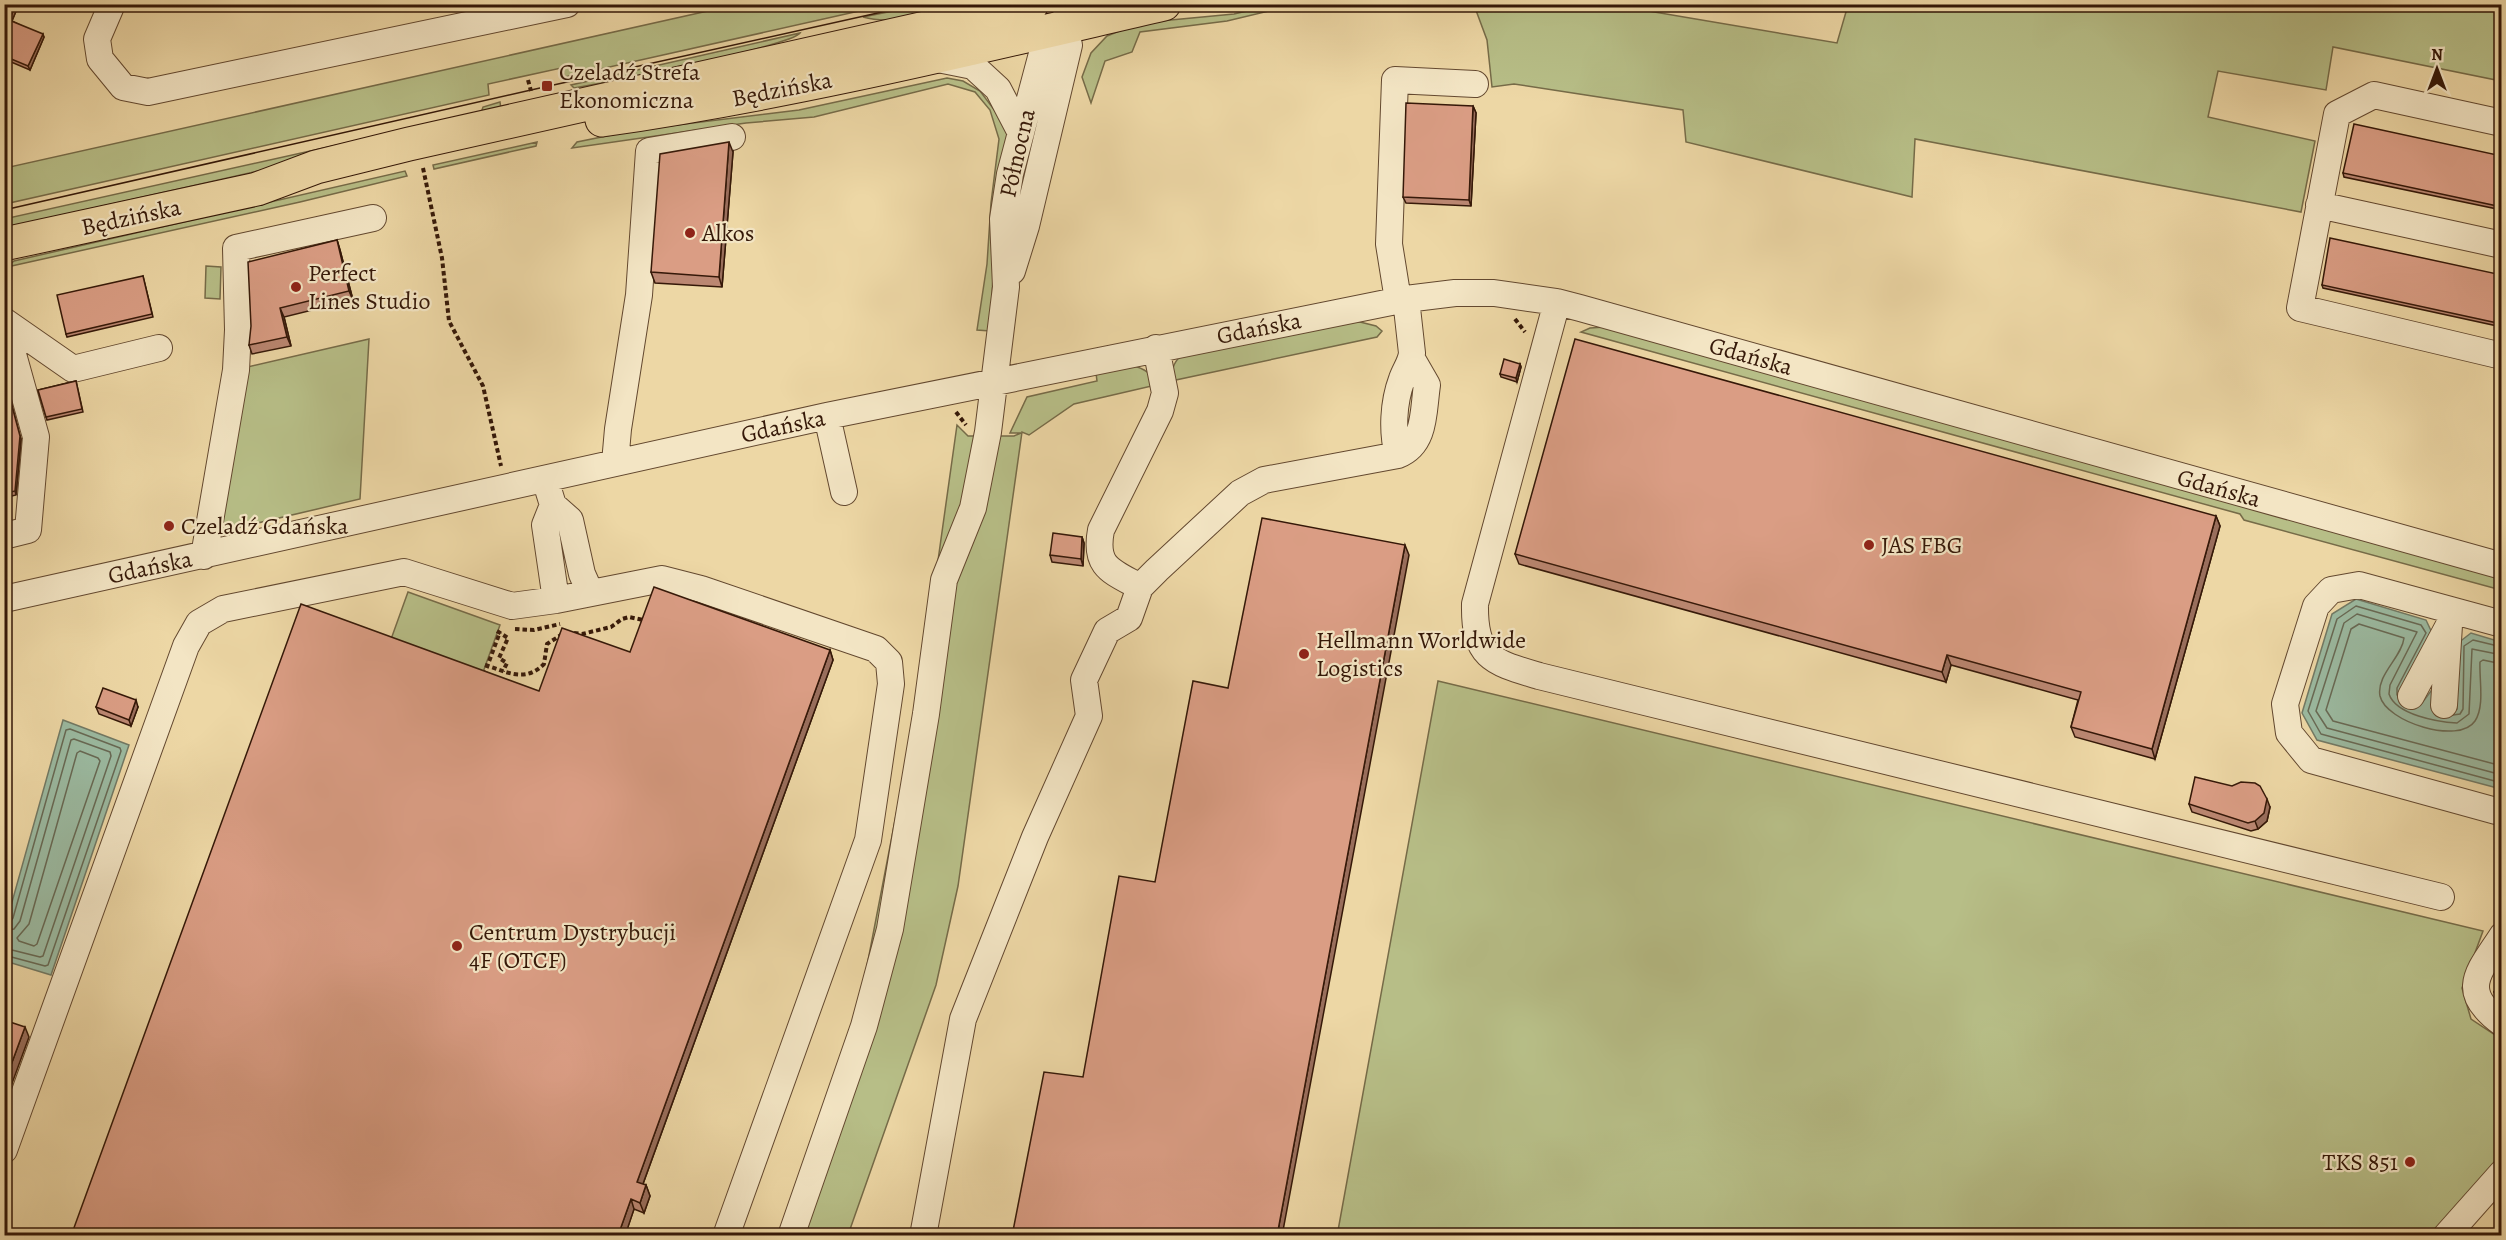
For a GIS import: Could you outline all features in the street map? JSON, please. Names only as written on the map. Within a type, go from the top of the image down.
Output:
[{"type":"main road","name":"Będzińska","points":[[257,189],[316,167],[409,144],[1032,4]]},
{"type":"main road","name":"Będzińska","points":[[4,244],[257,189],[322,184],[585,123],[673,110],[805,85],[928,57],[1066,16],[1164,4]]},
{"type":"street","points":[[112,4],[97,39],[100,59],[123,87],[148,92],[567,4]]},
{"type":"street","name":"Północna","points":[[791,1236],[864,1026],[890,929],[926,714],[944,580],[973,508],[988,432],[1006,287],[1003,219],[1010,174],[1044,46],[1066,16]]},
{"type":"street","name":"Północna","points":[[1006,287],[1026,226],[1067,55],[1069,45],[1066,16]]},
{"type":"street","points":[[928,57],[973,66],[998,89],[1021,133]]},
{"type":"street","points":[[923,1236],[963,1019],[1035,837],[1089,716],[1084,680],[1107,631],[1129,618],[1140,587],[1240,493],[1264,480],[1398,455],[1392,434],[1401,381],[1412,359],[1402,299],[1389,244],[1395,80],[1475,84]]},
{"type":"street","points":[[2502,123],[2374,95],[2337,114],[2300,308],[2502,356]]},
{"type":"street","points":[[615,463],[618,429],[639,296],[649,151],[732,137]]},
{"type":"street","points":[[2319,205],[2502,245]]},
{"type":"street","points":[[204,556],[236,370],[238,330],[236,248],[373,218]]},
{"type":"street","name":"Gdańska","points":[[4,598],[204,556],[827,416],[1402,299],[1455,293],[1478,293],[1557,302],[2502,566]]},
{"type":"street","points":[[1557,302],[1475,604],[1477,629],[1487,655],[1503,665],[1539,676],[2441,897]]},
{"type":"street","points":[[4,322],[73,369],[159,348]]},
{"type":"street","points":[[4,322],[36,437],[28,530],[4,536]]},
{"type":"street","points":[[1140,587],[1116,574],[1104,562],[1098,548],[1101,530],[1160,411],[1165,393],[1156,348]]},
{"type":"street","points":[[827,416],[844,492]]},
{"type":"street","points":[[545,479],[553,505],[570,520],[582,574],[590,592]]},
{"type":"street","points":[[553,505],[545,525],[559,612]]},
{"type":"street","points":[[4,1150],[186,646],[199,623],[223,609],[404,572],[512,606],[559,612],[590,592],[662,579],[704,582],[876,649],[889,662],[891,684],[868,840],[726,1236]]},
{"type":"street","points":[[2502,624],[2451,619],[2359,585],[2331,590],[2316,606],[2285,704],[2289,733],[2311,760],[2496,811],[2502,810]]},
{"type":"street","points":[[2411,696],[2451,619]]},
{"type":"street","points":[[2444,705],[2451,619]]},
{"type":"street","points":[[2502,936],[2478,974],[2475,995],[2486,1012],[2502,1023]]},
{"type":"street","points":[[2446,1236],[2502,1173]]},
{"type":"path","points":[[421,161],[442,258],[449,321],[483,386],[505,487]]},
{"type":"path","points":[[486,666],[521,676],[528,675],[544,664],[547,644],[552,639],[566,632],[582,634],[611,627],[629,617],[643,620],[647,611]]},
{"type":"path","points":[[509,628],[534,630],[559,612]]},
{"type":"path","points":[[484,676],[498,632],[508,638],[499,658],[507,663],[503,671]]},
{"type":"shaded area","points":[[739,4],[886,5],[565,77],[561,68],[488,84],[489,95],[5,204],[5,168]]},
{"type":"shaded area","points":[[923,5],[958,5],[899,19],[863,17]]},
{"type":"shaded area","points":[[1273,5],[1294,5],[1227,21],[1140,32],[1132,52],[1105,61],[1091,103],[1082,77],[1091,53],[1107,36],[1127,28],[1160,21],[1234,14]]},
{"type":"shaded area","points":[[1474,5],[1613,5],[1837,43],[1848,5],[2501,5],[2501,81],[2333,47],[2326,90],[2218,71],[2208,117],[2315,141],[2301,212],[1915,139],[1912,197],[1686,142],[1683,110],[1514,84],[1492,87],[1487,40]]},
{"type":"shaded area","points":[[800,33],[789,39],[694,64],[574,88],[571,85]]},
{"type":"shaded area","points":[[947,78],[963,81],[980,91],[1005,124],[1009,145],[995,242],[990,331],[977,330],[987,264],[991,203],[999,139],[990,110],[975,92],[948,84],[814,117],[746,123],[572,148],[577,142],[636,130],[799,110]]},
{"type":"shaded area","points":[[500,102],[502,116],[5,228],[4,219],[481,113],[483,107]]},
{"type":"shaded area","points":[[537,142],[536,146],[434,169],[433,165]]},
{"type":"shaded area","points":[[405,171],[407,176],[300,202],[7,267],[14,261]]},
{"type":"shaded area","points":[[206,266],[221,267],[220,299],[205,298]]},
{"type":"shaded area","points":[[1352,320],[1376,326],[1382,331],[1377,337],[1171,381],[1174,364],[1186,352]]},
{"type":"shaded area","points":[[1605,327],[2501,577],[2501,590],[2244,520],[2240,514],[1581,332],[1590,328]]},
{"type":"shaded area","points":[[369,339],[360,499],[215,533],[243,368]]},
{"type":"shaded area","points":[[1132,365],[1147,372],[1156,385],[1074,404],[1029,435],[1022,432],[958,886],[936,985],[848,1235],[781,1236],[860,1002],[919,696],[957,425],[968,436],[1014,436],[1021,433],[1010,433],[1027,397],[1097,381],[1096,373]]},
{"type":"shaded area","points":[[408,592],[500,625],[482,675],[390,642]]},
{"type":"shaded area","points":[[1438,681],[2483,931],[2462,988],[2471,1019],[2501,1039],[2501,1160],[2441,1235],[1337,1236]]},
{"type":"water","points":[[2356,599],[2426,620],[2433,635],[2402,692],[2422,703],[2434,687],[2436,707],[2457,709],[2458,643],[2471,633],[2501,642],[2501,789],[2317,740],[2302,713],[2332,614]]},
{"type":"water","points":[[63,720],[129,745],[51,975],[5,961],[5,927]]},
{"type":"building","points":[[4,4],[16,4],[9,20],[43,34],[28,66],[4,56]]},
{"type":"building","points":[[1406,103],[1473,106],[1469,200],[1403,197]]},
{"type":"building","points":[[2354,124],[2502,156],[2502,207],[2343,173]]},
{"type":"building","name":"Alkos","points":[[729,142],[719,277],[651,272],[660,154]]},
{"type":"building","points":[[2330,238],[2502,275],[2502,324],[2322,285]]},
{"type":"building","name":"Perfect Lines Studio","points":[[337,240],[349,291],[280,308],[287,337],[249,345],[251,326],[248,262]]},
{"type":"building","points":[[143,276],[152,314],[66,334],[57,295]]},
{"type":"building","name":"JAS FBG","points":[[1575,339],[2216,516],[2152,749],[2071,727],[2081,692],[1947,655],[1942,672],[1515,554]]},
{"type":"building","points":[[1504,359],[1520,364],[1516,378],[1500,374]]},
{"type":"building","points":[[76,381],[82,409],[46,417],[38,390]]},
{"type":"building","points":[[9,395],[20,436],[15,491],[4,494],[4,396]]},
{"type":"building","points":[[1262,518],[1405,545],[1277,1236],[1012,1236],[1044,1072],[1083,1077],[1119,876],[1155,882],[1193,681],[1228,688]]},
{"type":"building","points":[[1053,533],[1082,537],[1081,559],[1050,555]]},
{"type":"building","name":"Centrum Dystrybucji 4F (OTCF)","points":[[654,587],[830,650],[637,1182],[646,1185],[640,1203],[631,1199],[620,1230],[630,1233],[629,1236],[71,1236],[301,604],[539,691],[562,628],[630,652]]},
{"type":"building","points":[[103,688],[136,700],[129,720],[96,707]]},
{"type":"building","points":[[2195,777],[2232,786],[2241,782],[2255,783],[2260,786],[2267,799],[2264,813],[2255,821],[2248,823],[2189,804]]},
{"type":"building","points":[[2502,983],[2502,998],[2494,992]]},
{"type":"building","points":[[4,1020],[25,1027],[4,1084]]},
{"type":"building","points":[[2502,1225],[2502,1236],[2493,1236],[2493,1234]]},
{"type":"tram line","points":[[4,210],[918,4]]},
{"type":"place","name":"Czeladź Strefa Ekonomiczna","points":[[547,86]]},
{"type":"place","name":"Alkos","points":[[690,233]]},
{"type":"place","name":"Perfect Lines Studio","points":[[296,287]]},
{"type":"place","name":"Czeladź Gdańska","points":[[169,526]]},
{"type":"place","name":"JAS FBG","points":[[1869,545]]},
{"type":"place","name":"Hellmann Worldwide Logistics","points":[[1304,654]]},
{"type":"place","name":"Centrum Dystrybucji 4F (OTCF)","points":[[457,946]]},
{"type":"place","name":"TKS 851","points":[[2410,1162]]}]
